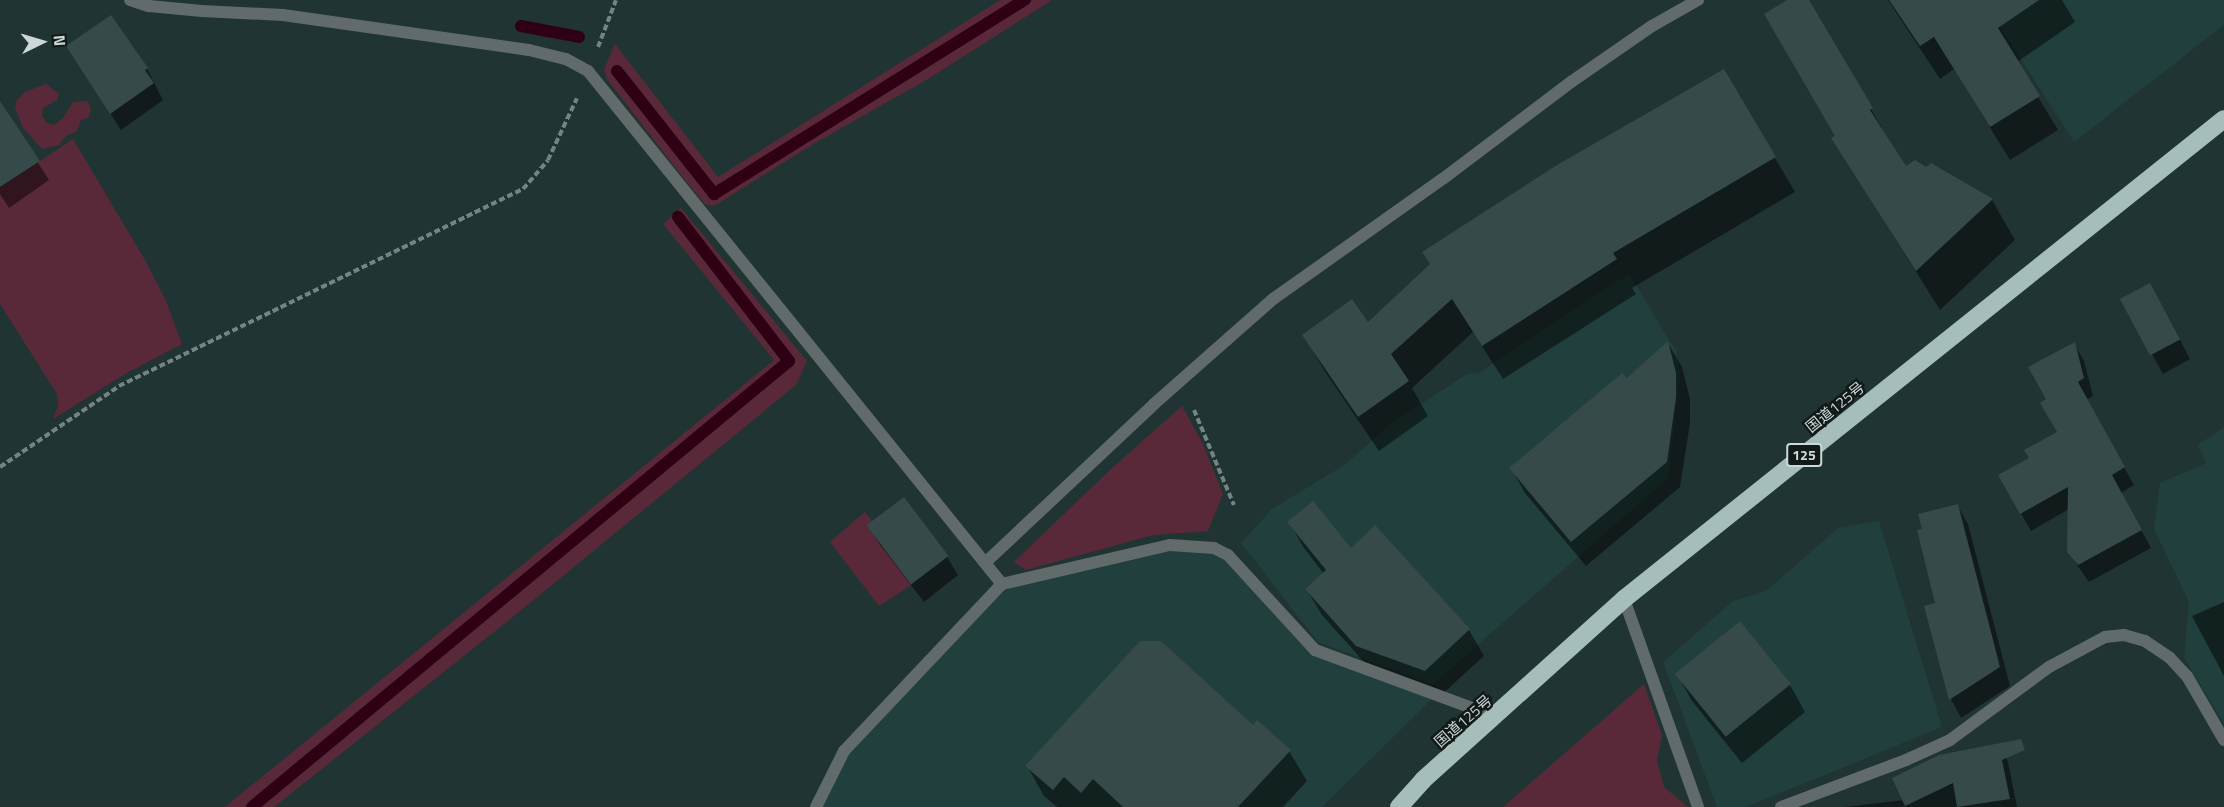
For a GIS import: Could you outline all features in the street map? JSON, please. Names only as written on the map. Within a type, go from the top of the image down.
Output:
[{"type":"highway","name":"国道125号","points":[[1399,807],[1423,780],[1496,717],[1624,599],[2224,119]]},
{"type":"street","points":[[130,0],[149,6],[284,15],[529,50],[566,59],[588,71],[1002,584]]},
{"type":"street","points":[[986,562],[1154,404],[1273,299],[1444,178],[1571,82],[1652,26],[1698,0]]},
{"type":"street","points":[[816,807],[844,751],[1002,584],[1170,545],[1214,548],[1228,555],[1314,650],[1496,717]]},
{"type":"street","points":[[1624,599],[1698,807]]},
{"type":"street","points":[[1781,807],[1906,760],[1950,740],[2049,667],[2105,637],[2124,635],[2145,641],[2170,658],[2187,676],[2224,740]]},
{"type":"path","points":[[0,467],[119,387],[523,189],[548,160],[563,133],[616,0]]},
{"type":"path","points":[[1194,410],[1234,505]]},
{"type":"shaded area","points":[[1000,0],[1052,0],[928,79],[815,143],[714,206],[705,204],[681,175],[607,79],[604,69],[615,44],[718,177]]},
{"type":"shaded area","points":[[1983,0],[2224,0],[2224,25],[2074,142]]},
{"type":"shaded area","points":[[46,84],[59,94],[57,100],[43,108],[42,116],[47,123],[54,125],[63,118],[73,102],[88,101],[91,109],[88,118],[81,120],[77,131],[66,136],[59,145],[42,149],[23,128],[15,108],[17,100],[25,92]]},
{"type":"shaded area","points":[[73,139],[145,260],[166,301],[182,344],[125,374],[53,419],[58,406],[57,394],[0,304],[0,188]]},
{"type":"shaded area","points":[[681,208],[807,361],[796,385],[514,616],[274,807],[225,807],[774,360],[663,224]]},
{"type":"shaded area","points":[[1629,274],[1676,351],[1680,374],[1668,478],[1433,684],[1318,642],[1241,543],[1272,509],[1346,464],[1389,425],[1467,374],[1477,374]]},
{"type":"shaded area","points":[[1182,406],[1203,444],[1223,494],[1208,531],[1153,535],[1026,570],[1014,562],[1111,469]]},
{"type":"shaded area","points":[[2224,427],[2224,724],[2184,657],[2189,602],[2154,529],[2160,483],[2206,463],[2198,445]]},
{"type":"shaded area","points":[[865,512],[872,521],[867,526],[913,584],[879,606],[830,542]]},
{"type":"shaded area","points":[[1879,521],[1942,727],[1746,807],[1717,807],[1663,662],[1733,601],[1766,591],[1838,528]]},
{"type":"shaded area","points":[[1170,545],[1214,548],[1315,650],[1436,695],[1322,807],[816,807],[844,751],[1002,584]]},
{"type":"shaded area","points":[[1644,684],[1662,735],[1657,761],[1664,787],[1688,807],[1503,807]]},
{"type":"building","points":[[1787,0],[1809,0],[1873,108],[1870,110],[1906,166],[1915,160],[1926,167],[1931,163],[1993,199],[1916,271],[1831,138],[1835,136],[1764,14]]},
{"type":"building","points":[[1889,0],[2039,0],[1998,28],[2040,96],[1990,127],[1934,37],[1920,46]]},
{"type":"building","points":[[111,15],[148,68],[145,70],[154,83],[110,114],[66,46]]},
{"type":"building","points":[[1724,69],[1776,157],[1613,253],[1617,259],[1482,346],[1452,299],[1391,354],[1409,381],[1358,417],[1302,335],[1352,299],[1368,322],[1430,264],[1422,252],[1557,165]]},
{"type":"building","points":[[0,101],[40,161],[0,187]]},
{"type":"building","points":[[2150,283],[2180,340],[2150,355],[2120,299]]},
{"type":"building","points":[[1668,341],[1676,373],[1676,397],[1667,462],[1571,542],[1509,468],[1622,373],[1627,378]]},
{"type":"building","points":[[2075,342],[2084,378],[2078,382],[2125,467],[2112,475],[2142,530],[2078,565],[2067,552],[2068,487],[2020,514],[1998,475],[2029,458],[2024,450],[2057,432],[2040,403],[2046,399],[2028,367]]},
{"type":"building","points":[[904,497],[949,556],[911,584],[866,525]]},
{"type":"building","points":[[1313,501],[1351,548],[1375,525],[1470,629],[1425,671],[1356,646],[1305,589],[1326,570],[1287,522]]},
{"type":"building","points":[[1958,504],[2000,667],[1949,700],[1924,606],[1935,603],[1917,530],[1922,529],[1918,514]]},
{"type":"building","points":[[1740,621],[1791,684],[1726,737],[1675,674]]},
{"type":"building","points":[[1140,641],[1161,641],[1253,725],[1257,720],[1291,750],[1238,807],[1123,807],[1093,779],[1081,793],[1064,777],[1053,790],[1025,766]]},
{"type":"building","points":[[2021,739],[2025,750],[2002,760],[2010,799],[1957,807],[1953,783],[1905,806],[1892,778],[1939,755]]},
{"type":"waterway","points":[[617,71],[714,194],[1025,0]]},
{"type":"waterway","points":[[521,26],[579,37]]},
{"type":"waterway","points":[[252,807],[789,361],[678,217]]}]
